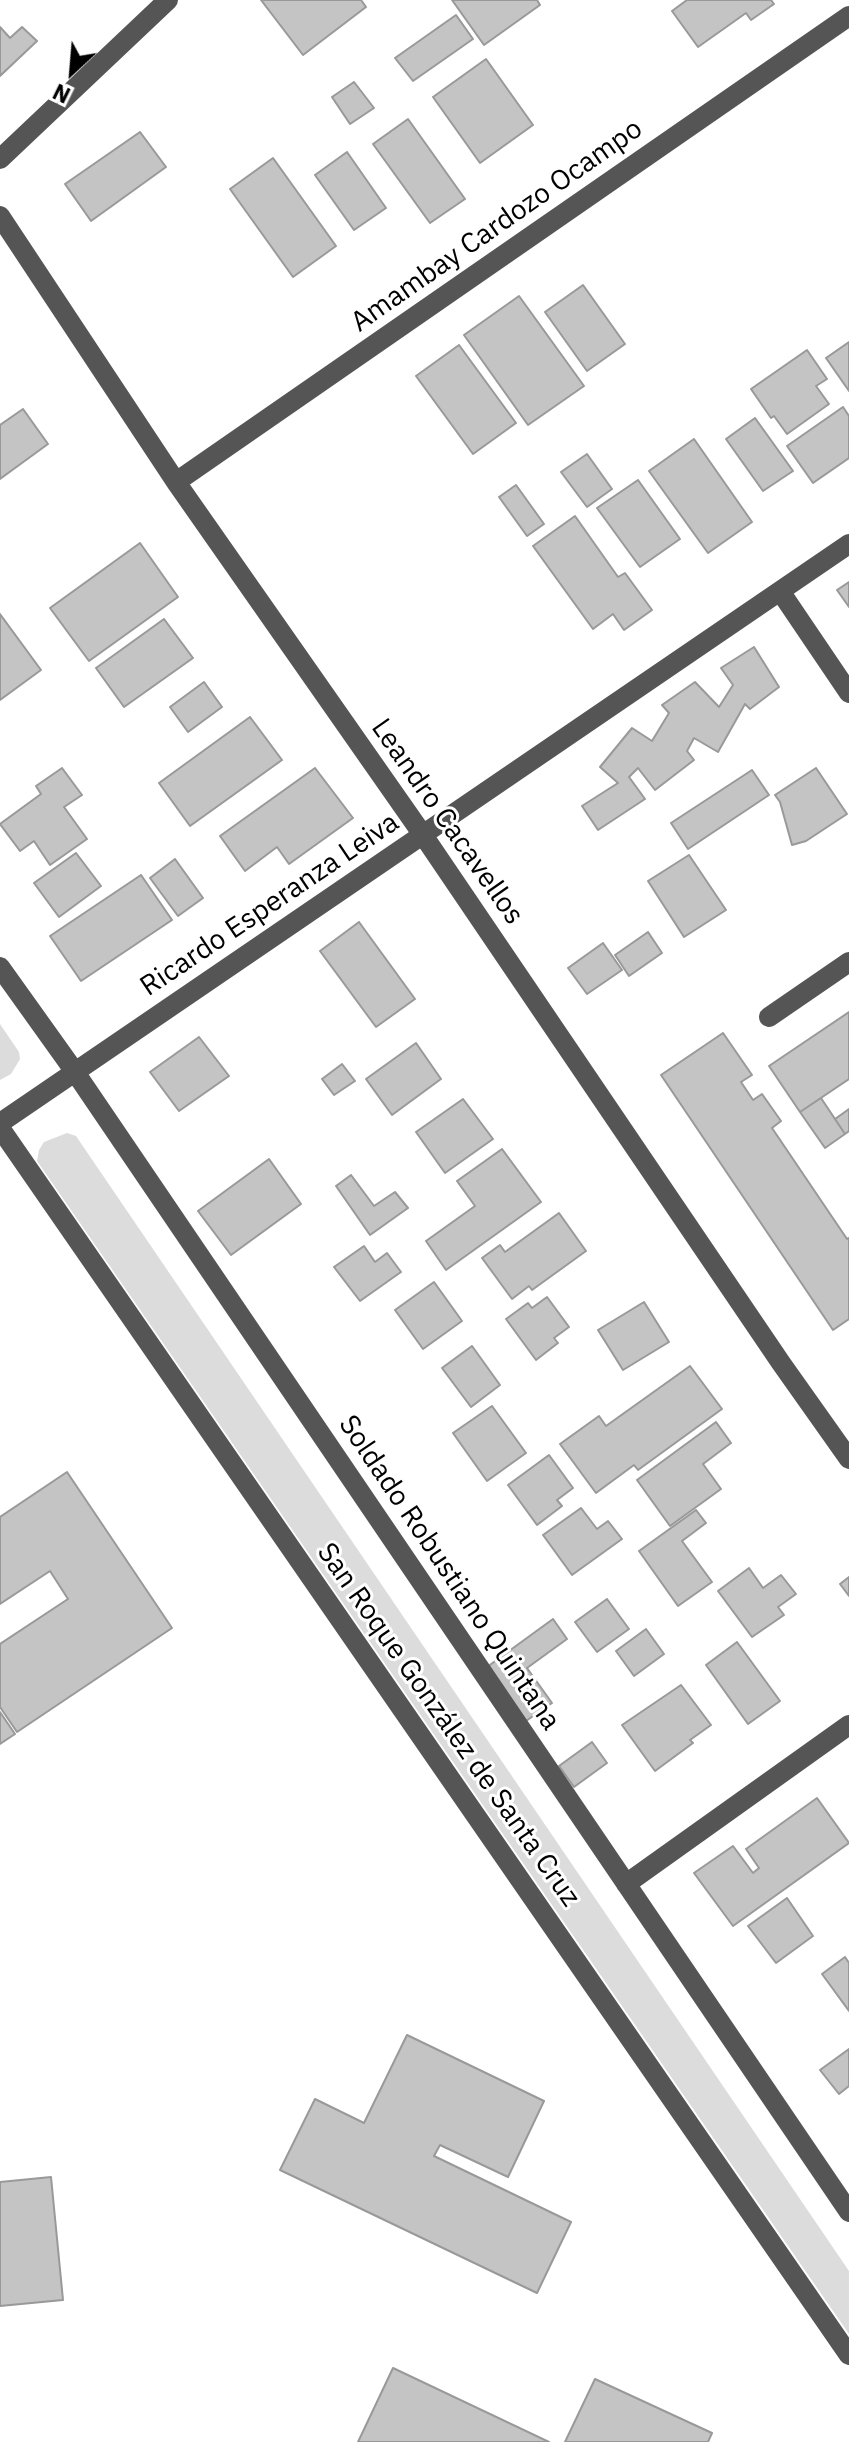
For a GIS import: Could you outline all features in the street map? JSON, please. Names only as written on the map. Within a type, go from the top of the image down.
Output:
[{"type":"street","points":[[0,159],[168,0]]},
{"type":"street","name":"Amambay Cardozo Ocampo","points":[[176,482],[849,16]]},
{"type":"street","name":"Leandro Cacavellos","points":[[0,216],[176,482],[423,835],[849,1459]]},
{"type":"street","name":"Ricardo Esperanza Leiva","points":[[0,1126],[849,544]]},
{"type":"street","points":[[780,591],[849,693]]},
{"type":"street","points":[[769,1017],[849,962]]},
{"type":"street","name":"Soldado Robustiano Quintana","points":[[0,967],[75,1072],[849,2212]]},
{"type":"street","name":"San Roque González de Santa Cruz","points":[[0,1126],[849,2355]]},
{"type":"street","points":[[626,1884],[849,1725]]},
{"type":"shaded area","points":[[0,1024],[19,1052],[20,1059],[11,1074],[0,1080]]},
{"type":"shaded area","points":[[67,1133],[76,1136],[849,2271],[849,2334],[37,1161],[44,1142]]},
{"type":"building","points":[[261,0],[361,0],[366,7],[303,55]]},
{"type":"building","points":[[452,0],[537,0],[540,5],[484,45]]},
{"type":"building","points":[[687,0],[771,0],[774,4],[751,20],[746,13],[698,47],[672,11]]},
{"type":"building","points":[[456,15],[473,39],[413,81],[395,58]]},
{"type":"building","points":[[0,27],[10,38],[22,27],[37,41],[0,76]]},
{"type":"building","points":[[486,59],[533,125],[480,163],[433,97]]},
{"type":"building","points":[[354,82],[374,108],[350,124],[332,97]]},
{"type":"building","points":[[408,119],[465,199],[430,223],[373,144]]},
{"type":"building","points":[[140,132],[166,167],[91,221],[65,184]]},
{"type":"building","points":[[347,152],[386,208],[354,230],[315,175]]},
{"type":"building","points":[[273,158],[336,246],[293,277],[230,189]]},
{"type":"building","points":[[583,285],[625,344],[587,371],[545,312]]},
{"type":"building","points":[[519,296],[584,386],[528,425],[464,335]]},
{"type":"building","points":[[849,342],[849,391],[826,358]]},
{"type":"building","points":[[459,345],[516,423],[473,454],[416,376]]},
{"type":"building","points":[[807,350],[827,379],[816,386],[829,404],[787,434],[774,416],[771,418],[751,389]]},
{"type":"building","points":[[843,407],[849,416],[849,458],[813,483],[787,446]]},
{"type":"building","points":[[23,409],[48,444],[0,479],[0,425]]},
{"type":"building","points":[[755,418],[793,471],[763,491],[726,439]]},
{"type":"building","points":[[694,439],[752,522],[708,553],[649,471]]},
{"type":"building","points":[[587,454],[612,489],[587,507],[561,472]]},
{"type":"building","points":[[638,480],[680,539],[640,567],[597,508]]},
{"type":"building","points":[[516,485],[544,524],[527,536],[499,497]]},
{"type":"building","points":[[575,516],[618,577],[625,573],[652,610],[624,630],[613,614],[593,629],[533,546]]},
{"type":"building","points":[[140,543],[178,597],[89,661],[50,608]]},
{"type":"building","points":[[849,582],[849,607],[837,590]]},
{"type":"building","points":[[0,614],[41,670],[0,700]]},
{"type":"building","points":[[164,619],[193,658],[124,707],[96,668]]},
{"type":"building","points":[[754,647],[779,687],[750,709],[745,704],[718,752],[694,738],[687,751],[694,760],[655,790],[638,768],[629,777],[645,799],[598,830],[582,806],[618,783],[600,767],[632,728],[652,741],[669,713],[662,705],[695,682],[719,707],[733,685],[721,668]]},
{"type":"building","points":[[204,682],[222,707],[188,732],[170,707]]},
{"type":"building","points":[[250,717],[282,760],[190,826],[159,783]]},
{"type":"building","points":[[62,768],[82,795],[64,807],[87,839],[50,865],[34,841],[20,851],[0,824],[41,794],[36,786]]},
{"type":"building","points":[[315,768],[353,818],[289,864],[277,847],[245,871],[220,836]]},
{"type":"building","points":[[816,768],[847,814],[806,841],[792,845],[780,802],[775,795]]},
{"type":"building","points":[[752,770],[769,795],[688,849],[671,823]]},
{"type":"building","points":[[76,853],[101,886],[59,917],[34,883]]},
{"type":"building","points":[[689,855],[726,910],[684,937],[648,881]]},
{"type":"building","points":[[175,859],[203,898],[178,916],[150,878]]},
{"type":"building","points":[[141,875],[172,920],[81,981],[50,936]]},
{"type":"building","points":[[359,922],[415,999],[376,1027],[320,951]]},
{"type":"building","points":[[648,932],[662,953],[629,976],[615,955]]},
{"type":"building","points":[[603,943],[622,970],[587,994],[568,968]]},
{"type":"building","points":[[849,1012],[849,1079],[800,1112],[769,1066]]},
{"type":"building","points":[[723,1033],[752,1075],[741,1082],[753,1100],[762,1094],[781,1121],[772,1128],[849,1238],[849,1319],[833,1330],[661,1075]]},
{"type":"building","points":[[199,1037],[229,1076],[179,1111],[150,1072]]},
{"type":"building","points":[[416,1043],[441,1079],[392,1115],[366,1079]]},
{"type":"building","points":[[342,1064],[355,1081],[334,1095],[322,1079]]},
{"type":"building","points":[[821,1098],[845,1134],[825,1148],[800,1112]]},
{"type":"building","points":[[463,1099],[493,1139],[445,1173],[416,1132]]},
{"type":"building","points":[[849,1109],[849,1131],[845,1134],[835,1119]]},
{"type":"building","points":[[502,1149],[541,1202],[446,1270],[426,1241],[475,1206],[457,1181]]},
{"type":"building","points":[[269,1159],[301,1204],[231,1255],[198,1211]]},
{"type":"building","points":[[351,1175],[374,1206],[395,1192],[408,1208],[370,1235],[336,1186]]},
{"type":"building","points":[[559,1213],[586,1251],[532,1290],[529,1286],[512,1299],[482,1258],[500,1245],[505,1252]]},
{"type":"building","points":[[364,1246],[375,1262],[387,1253],[401,1272],[360,1301],[334,1267]]},
{"type":"building","points":[[434,1282],[462,1321],[423,1349],[395,1310]]},
{"type":"building","points":[[547,1297],[569,1327],[554,1338],[558,1343],[536,1360],[506,1319],[528,1303],[532,1308]]},
{"type":"building","points":[[644,1302],[669,1342],[623,1370],[598,1330]]},
{"type":"building","points":[[472,1346],[500,1385],[471,1407],[442,1368]]},
{"type":"building","points":[[690,1366],[722,1409],[638,1470],[634,1465],[596,1493],[560,1444],[599,1416],[606,1426]]},
{"type":"building","points":[[492,1406],[526,1453],[487,1481],[453,1433]]},
{"type":"building","points":[[716,1422],[731,1443],[703,1464],[721,1489],[670,1526],[637,1480]]},
{"type":"building","points":[[549,1455],[573,1488],[557,1500],[562,1506],[537,1525],[508,1485]]},
{"type":"building","points":[[67,1472],[172,1628],[17,1732],[0,1707],[0,1644],[68,1599],[50,1571],[0,1604],[0,1517]]},
{"type":"building","points":[[581,1508],[597,1529],[608,1521],[622,1539],[572,1575],[543,1535]]},
{"type":"building","points":[[696,1510],[706,1523],[682,1541],[712,1582],[678,1606],[639,1551]]},
{"type":"building","points":[[749,1568],[763,1588],[781,1575],[796,1594],[778,1607],[784,1615],[752,1637],[718,1591]]},
{"type":"building","points":[[849,1577],[849,1596],[840,1584]]},
{"type":"building","points":[[607,1599],[629,1629],[597,1652],[575,1622]]},
{"type":"building","points":[[553,1619],[567,1639],[527,1668],[552,1703],[526,1721],[487,1667]]},
{"type":"building","points":[[646,1629],[664,1654],[634,1676],[616,1651]]},
{"type":"building","points":[[737,1642],[780,1701],[748,1724],[706,1665]]},
{"type":"building","points":[[681,1685],[711,1725],[690,1740],[693,1743],[655,1771],[622,1725]]},
{"type":"building","points":[[0,1712],[15,1734],[0,1744]]},
{"type":"building","points":[[592,1742],[607,1763],[574,1787],[559,1766]]},
{"type":"building","points":[[817,1798],[849,1843],[733,1926],[694,1873],[733,1846],[753,1873],[759,1868],[746,1849]]},
{"type":"building","points":[[787,1898],[813,1936],[776,1963],[748,1926]]},
{"type":"building","points":[[845,1957],[849,1963],[849,2011],[822,1974]]},
{"type":"building","points":[[407,2035],[544,2101],[508,2177],[440,2145],[434,2156],[571,2222],[537,2293],[280,2170],[315,2099],[364,2123]]},
{"type":"building","points":[[849,2049],[849,2086],[839,2094],[820,2070]]},
{"type":"building","points":[[51,2177],[63,2300],[0,2306],[0,2182]]},
{"type":"building","points":[[393,2368],[549,2442],[358,2442]]},
{"type":"building","points":[[595,2379],[712,2433],[708,2442],[565,2442]]}]
